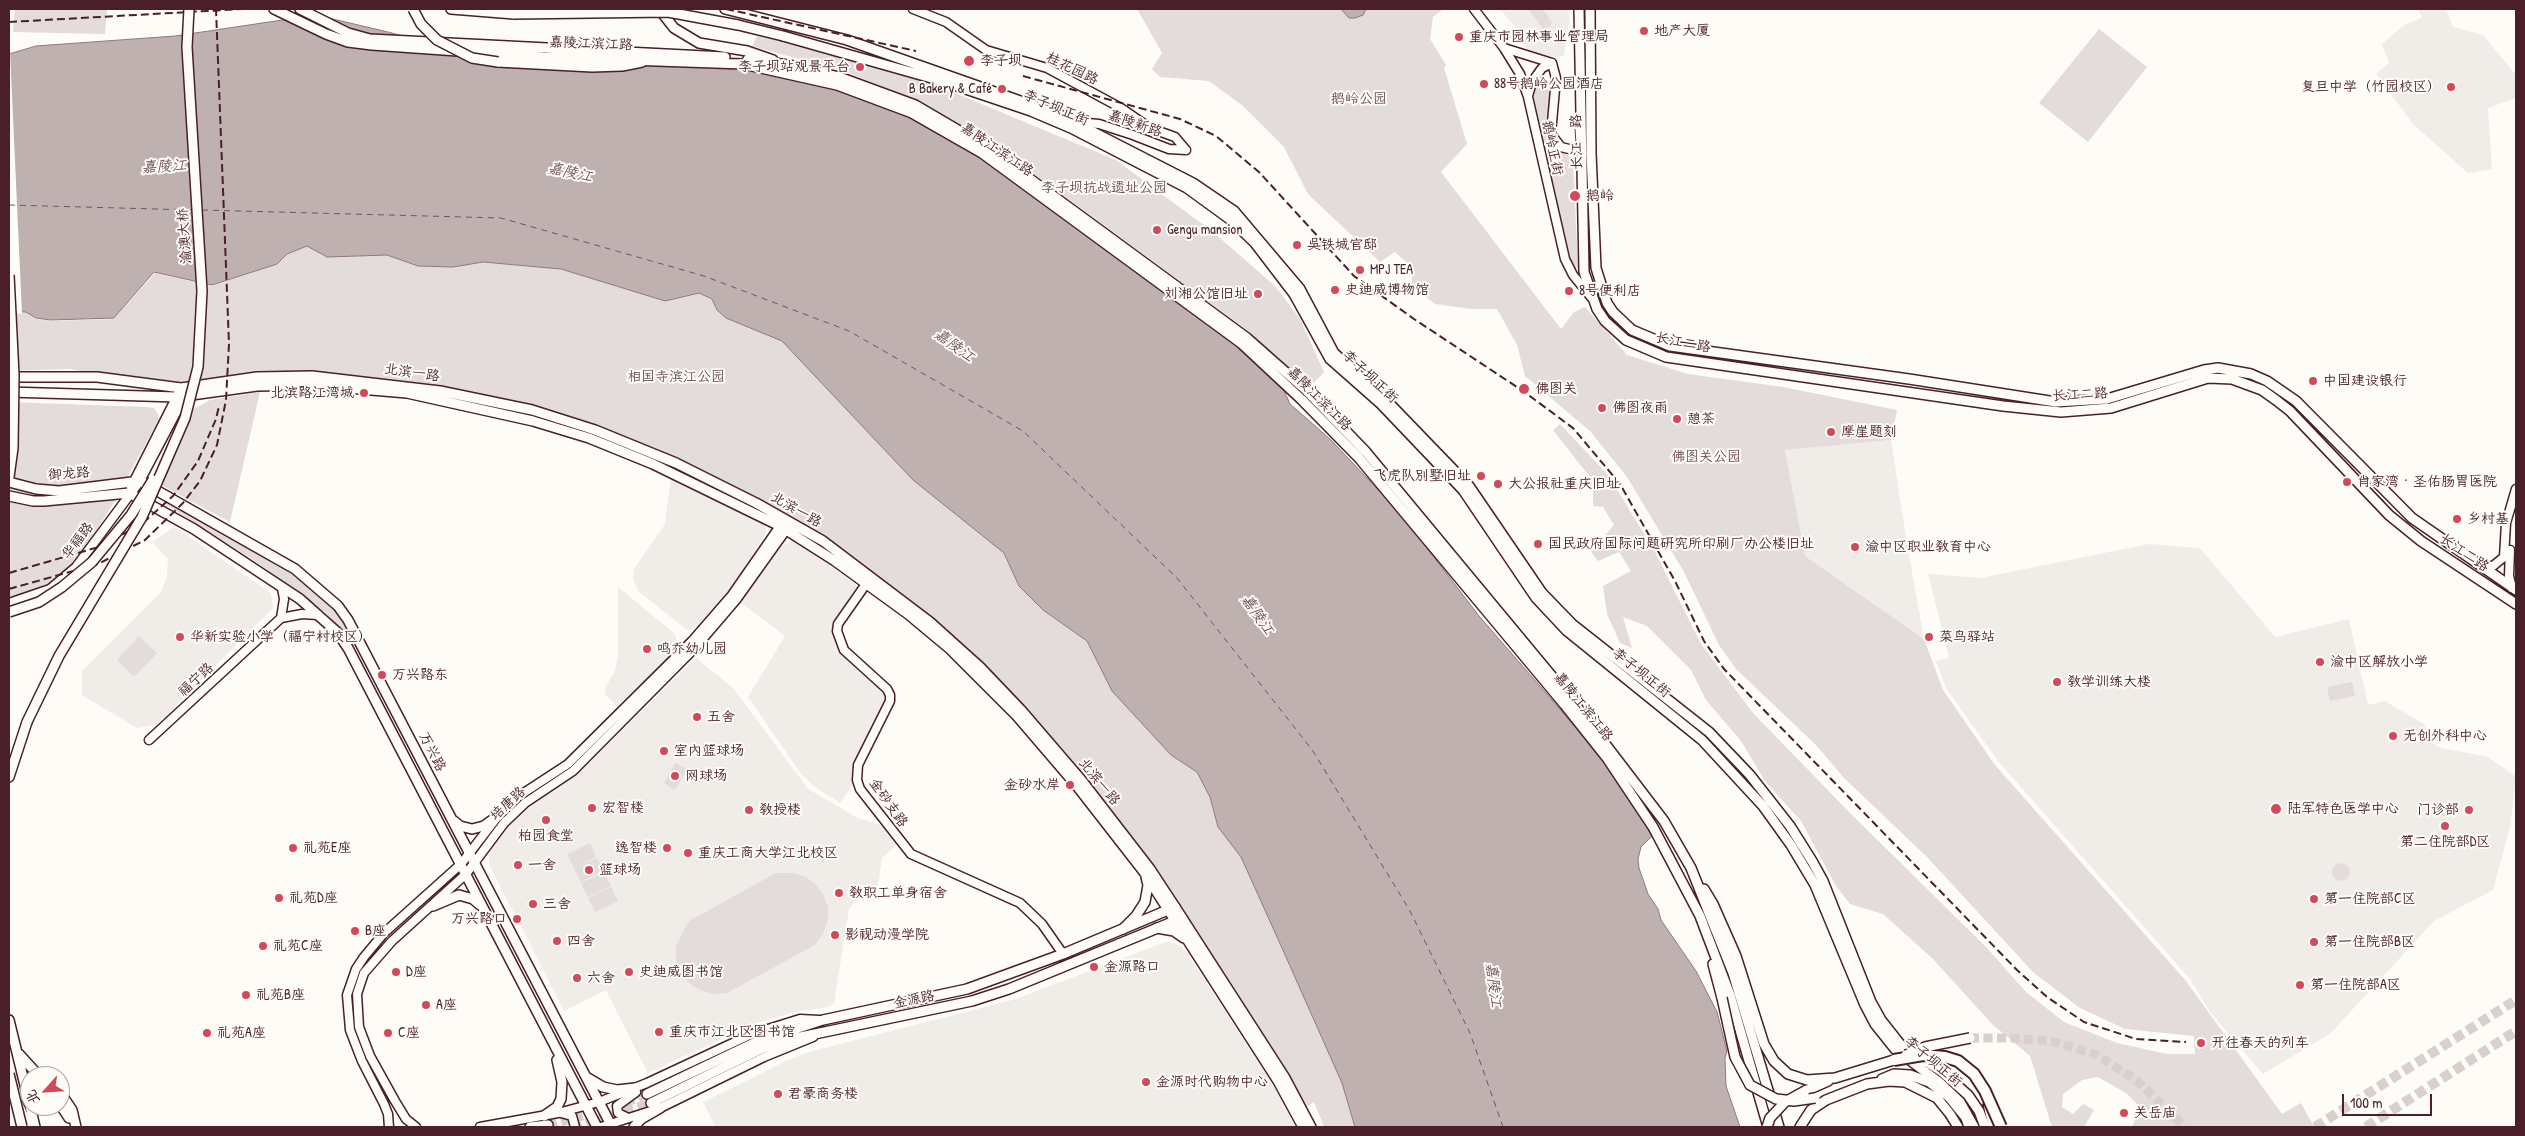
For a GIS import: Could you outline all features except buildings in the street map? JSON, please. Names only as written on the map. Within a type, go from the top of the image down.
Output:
[{"type":"highway","points":[[1894,1060],[1923,1054],[1958,1061],[1974,1074],[1985,1090],[2001,1127]]},
{"type":"highway","points":[[1985,1090],[1994,1127]]},
{"type":"main road","name":"渝澳大桥","points":[[168,457],[185,418],[198,367],[201,335],[202,291],[187,47],[189,9]]},
{"type":"main road","name":"嘉陵江滨江路","points":[[274,9],[326,34],[348,42],[372,45],[543,57],[743,64],[837,85],[912,113],[982,153],[1241,343],[1301,399],[1358,458],[1558,696],[1611,756]]},
{"type":"main road","name":"嘉陵江滨江路","points":[[300,9],[348,33],[370,39],[544,49],[681,53],[746,58],[794,66],[839,77],[915,105],[985,146],[1247,338],[1307,391],[1366,452],[1611,756]]},
{"type":"main road","points":[[413,9],[421,24],[437,40],[472,58],[498,62],[592,67],[622,66],[654,60]]},
{"type":"main road","name":"李子坝正街","points":[[451,9],[514,14],[668,12],[691,15],[783,36],[942,81],[1031,111],[1071,128],[1187,188],[1231,220],[1255,244],[1301,304],[1330,359],[1381,404],[1456,478]]},
{"type":"main road","points":[[659,9],[674,28],[699,43],[747,51],[794,66]]},
{"type":"main road","name":"李子坝正街","points":[[724,9],[847,40],[1076,122],[1193,183],[1234,211],[1300,289],[1334,353],[1387,401],[1456,478],[1539,596],[1566,630],[1702,740],[1763,806],[1791,845],[1816,885],[1865,1005],[1875,1024],[1895,1049],[1939,1082],[1960,1102],[1974,1127]]},
{"type":"main road","name":"长江一路","points":[[1579,9],[1583,260],[1592,297]]},
{"type":"main road","name":"长江一路","points":[[1590,9],[1591,154],[1596,268],[1607,303]]},
{"type":"main road","points":[[9,275],[14,375],[13,448],[9,477]]},
{"type":"main road","name":"长江二路","points":[[1592,297],[1606,321],[1626,340],[1666,357],[2003,406],[2061,412],[2090,410],[2111,408],[2208,378],[2232,379],[2247,383],[2262,390],[2290,411],[2374,500],[2405,528],[2515,604]]},
{"type":"main road","name":"长江二路","points":[[1607,303],[1613,312],[1632,330],[1670,346],[1909,379],[2056,402],[2107,399],[2204,370],[2226,369],[2251,374],[2275,385],[2296,401],[2396,504],[2430,531],[2514,589]]},
{"type":"main road","name":"北滨一路","points":[[9,377],[97,377],[183,392],[257,377],[312,376],[440,391],[532,410],[595,430],[676,463],[756,502],[823,541],[930,622],[980,667],[1021,710],[1082,781],[1150,869],[1179,919],[1285,1078],[1311,1127]]},
{"type":"main road","points":[[95,394],[101,386],[97,377]]},
{"type":"main road","name":"北滨一路","points":[[9,392],[95,394],[183,392],[257,386],[312,385],[407,393],[533,421],[589,438],[653,464],[783,528],[866,584],[950,649],[1017,716],[1077,786],[1172,908]]},
{"type":"main road","points":[[9,612],[39,602],[92,562],[131,515],[168,457]]},
{"type":"main road","points":[[9,777],[28,722],[59,656],[142,517],[168,457]]},
{"type":"main road","name":"御龙路","points":[[9,482],[36,489],[59,491],[136,482]]},
{"type":"main road","name":"万兴路","points":[[136,482],[295,569],[338,606],[348,620],[574,1057],[612,1126]]},
{"type":"main road","name":"御龙路","points":[[9,496],[33,502],[130,493]]},
{"type":"main road","name":"万兴路","points":[[130,493],[194,529],[282,588],[322,617],[348,648],[485,910],[555,1050],[597,1127]]},
{"type":"main road","name":"李子坝正街","points":[[1539,596],[1709,732],[1750,775],[1795,834],[1819,874],[1881,1020],[1900,1044],[1941,1071],[1968,1095],[1985,1127]]},
{"type":"main road","points":[[1611,756],[1664,821],[1713,904],[1736,956],[1764,1044],[1774,1061],[1788,1074],[1808,1080],[1835,1078]]},
{"type":"main road","points":[[1611,756],[1653,827],[1700,916],[1730,996],[1768,1127]]},
{"type":"main road","points":[[445,808],[455,822],[466,828],[478,828],[498,816]]},
{"type":"main road","points":[[1691,868],[1733,973],[1779,1127]]},
{"type":"main road","points":[[1126,941],[1130,935],[1128,931],[1123,929],[1136,916],[1145,902],[1148,885],[1144,872]]},
{"type":"main road","points":[[432,906],[459,895],[473,899],[485,910]]},
{"type":"main road","name":"金源路","points":[[1172,908],[1063,954],[967,989],[823,1020],[758,1041],[649,1099],[761,1049],[791,1039],[972,1002],[1009,989],[1179,919]]},
{"type":"main road","points":[[1700,916],[1735,1057],[1740,1070],[1750,1085],[1776,1099],[1794,1101],[1846,1090],[1894,1074],[1910,1075],[1929,1082],[1949,1097],[1966,1118],[1969,1127]]},
{"type":"main road","name":"北滨一路","points":[[1179,919],[1189,941],[1278,1081],[1303,1127]]},
{"type":"main road","points":[[1157,928],[1174,931],[1189,941]]},
{"type":"main road","points":[[9,1020],[20,1068]]},
{"type":"main road","points":[[1768,1127],[1770,1118],[1785,1102],[1835,1078],[1894,1060],[1925,1047],[1970,1038]]},
{"type":"main road","points":[[14,1045],[27,1066]]},
{"type":"main road","points":[[530,1127],[546,1120],[557,1107],[562,1092],[555,1050]]},
{"type":"main road","points":[[563,1064],[568,1067],[573,1066],[574,1057]]},
{"type":"main road","points":[[9,1074],[22,1127]]},
{"type":"main road","points":[[584,1076],[603,1087],[617,1090],[635,1088]]},
{"type":"main road","points":[[1868,1084],[1888,1081],[1905,1082],[1921,1089],[1937,1098],[1958,1127]]},
{"type":"main road","points":[[1800,1127],[1811,1110],[1846,1090]]},
{"type":"main road","points":[[70,1107],[76,1127]]},
{"type":"main road","points":[[634,1127],[641,1120],[660,1108]]},
{"type":"street","name":"桂花园路","points":[[913,9],[946,22],[986,50],[1047,68],[1121,108],[1150,128],[1175,137],[1186,150]]},
{"type":"street","name":"鹅岭正街","points":[[1474,9],[1504,48],[1520,74],[1528,96],[1565,259],[1573,275],[1592,297]]},
{"type":"street","points":[[1504,48],[1552,63]]},
{"type":"street","points":[[1552,63],[1556,78],[1551,134],[1560,146],[1581,152]]},
{"type":"street","points":[[1528,96],[1532,82],[1542,68],[1552,63]]},
{"type":"street","name":"嘉陵新路","points":[[1076,122],[1099,124],[1169,149],[1186,150]]},
{"type":"street","name":"华福路","points":[[9,603],[50,589],[76,567],[130,493],[183,392]]},
{"type":"street","points":[[2480,566],[2493,566],[2504,557],[2506,523],[2516,489]]},
{"type":"street","points":[[2511,506],[2509,570],[2514,589]]},
{"type":"street","name":"培唐路","points":[[390,1126],[384,1104],[362,1061],[350,1030],[347,1004],[350,985],[364,957],[384,933],[461,864],[498,816],[519,796],[568,764],[692,640],[732,595],[783,528]]},
{"type":"street","name":"培唐路","points":[[416,1127],[406,1123],[365,1044],[359,1027],[357,994],[364,973],[384,950],[466,874],[504,822],[525,802],[573,771],[696,648],[736,600],[783,528]]},
{"type":"street","name":"金砂支路","points":[[866,584],[838,624],[836,630],[844,650],[887,689],[890,695],[890,701],[858,765],[857,780],[860,789],[911,854],[1020,903],[1042,924],[1063,954]]},
{"type":"street","points":[[282,588],[284,599],[282,618],[302,614],[322,617]]},
{"type":"street","name":"福宁路","points":[[149,740],[282,618]]},
{"type":"street","points":[[480,1127],[546,1120],[558,1113],[599,1102],[635,1088],[760,1031],[800,1019],[823,1020]]},
{"type":"street","points":[[601,1127],[612,1126],[628,1118],[660,1108],[764,1057],[826,1031]]},
{"type":"street","points":[[628,1118],[618,1113],[618,1102],[647,1083]]},
{"type":"street","points":[[9,1089],[33,1125]]},
{"type":"street","points":[[558,1113],[572,1116],[575,1127]]},
{"type":"shaded area","points":[[1500,9],[1567,9],[1570,19],[1564,56],[1549,56],[1528,51],[1517,37],[1517,29]]},
{"type":"shaded area","name":"复旦中学（竹园校区）","points":[[2418,9],[2446,9],[2453,27],[2483,35],[2516,75],[2516,98],[2488,108],[2492,169],[2468,173],[2413,124],[2376,74],[2389,63],[2382,44],[2404,25],[2422,18]]},
{"type":"shaded area","name":"渝中区职业教育中心","points":[[1891,440],[1924,639],[1805,556],[1785,450]]},
{"type":"shaded area","points":[[671,476],[764,522],[766,533],[728,593],[695,628],[687,630],[637,590],[633,578],[634,569],[665,524]]},
{"type":"shaded area","name":"华新实验小学（福宁村校区）","points":[[174,527],[271,593],[273,608],[156,725],[137,728],[82,695],[82,671],[161,592],[167,576],[168,559],[152,542]]},
{"type":"shaded area","points":[[793,541],[856,584],[857,589],[834,622],[833,632],[841,652],[885,691],[887,701],[855,781],[840,803],[818,789],[802,775],[748,697],[785,636],[740,602],[782,546]]},
{"type":"shaded area","name":"陆军特色医学中心","points":[[2149,544],[2200,548],[2275,637],[2349,619],[2368,705],[2385,701],[2424,724],[2432,743],[2441,748],[2488,757],[2516,777],[2510,827],[2493,890],[2434,921],[2330,1034],[2263,1074],[2210,1012],[2190,979],[1998,761],[1946,688],[1936,661],[1949,658],[1928,574],[1980,578]]},
{"type":"shaded area","name":"鸣乔幼儿园","points":[[618,587],[675,634],[678,646],[675,652],[617,706],[605,694],[605,688],[615,671],[618,656]]},
{"type":"shaded area","name":"重庆工商大学江北校区","points":[[696,658],[733,688],[808,789],[858,818],[883,826],[897,844],[882,858],[878,884],[875,890],[855,901],[849,909],[834,1003],[828,1007],[795,1012],[754,1024],[648,1073],[606,990],[564,1011],[489,864],[490,848],[517,815],[589,763]]},
{"type":"shaded area","points":[[1168,941],[1186,951],[1280,1096],[1295,1127],[716,1127],[703,1102],[786,1061],[809,1052],[1016,999]]},
{"type":"green space","points":[[15,9],[107,9],[105,34],[13,32]]},
{"type":"green space","points":[[1137,9],[1443,9],[1433,17],[1430,39],[1446,65],[1444,68],[1467,144],[1441,172],[1561,329],[1574,312],[1585,307],[1627,355],[1688,374],[1783,387],[1897,410],[1891,440],[1785,450],[1805,556],[1924,639],[1943,690],[1995,765],[2186,981],[2282,1114],[2301,1103],[2314,1127],[2132,1127],[2140,1107],[2126,1093],[2098,1077],[2082,1080],[2063,1094],[2062,1107],[2073,1114],[2083,1104],[2094,1110],[2084,1127],[2052,1127],[2030,1056],[1992,1024],[1933,959],[1883,914],[1850,904],[1836,886],[1801,821],[1765,781],[1741,741],[1706,700],[1691,670],[1647,626],[1623,617],[1632,648],[1620,643],[1607,614],[1603,586],[1631,571],[1619,552],[1598,561],[1591,552],[1614,525],[1603,507],[1593,506],[1593,481],[1553,430],[1560,424],[1608,475],[1654,550],[1701,644],[1753,713],[1849,812],[1987,948],[2026,992],[2064,1022],[2117,1043],[2167,1054],[2195,1054],[2194,1036],[2125,1029],[2080,1008],[2034,973],[1927,857],[1844,778],[1816,745],[1736,669],[1719,645],[1684,572],[1627,477],[1590,431],[1525,376],[1517,345],[1497,309],[1471,309],[1435,304],[1411,285],[1413,268],[1395,252],[1380,262],[1308,194],[1284,147],[1243,106],[1209,81],[1160,77],[1152,69],[1162,53]]},
{"type":"green space","points":[[1528,9],[1543,9],[1552,22],[1550,27],[1543,28]]},
{"type":"green space","points":[[2099,29],[2147,67],[2088,142],[2039,103]]},
{"type":"green space","name":"李子坝抗战遗址公园","points":[[757,36],[838,55],[943,88],[1116,160],[1213,232],[1275,286],[1300,319],[1324,372],[1310,387],[1244,328],[989,141],[920,102],[849,73],[752,46]]},
{"type":"green space","points":[[1535,83],[1553,87],[1548,136],[1554,146],[1569,156],[1573,162],[1578,268],[1573,269],[1530,95]]},
{"type":"green space","name":"相国寺滨江公园","points":[[307,246],[327,257],[387,255],[418,266],[453,267],[483,262],[561,269],[665,301],[699,293],[712,300],[717,310],[726,318],[782,340],[913,480],[1004,553],[1019,586],[1043,610],[1087,641],[1112,691],[1171,755],[1197,772],[1210,797],[1218,827],[1241,857],[1342,1083],[1355,1127],[1324,1127],[1314,1102],[1305,1108],[1178,905],[934,620],[758,499],[531,406],[405,381],[313,373],[257,372],[178,382],[135,380],[70,369],[9,371],[9,311],[26,312],[36,319],[50,321],[114,319],[155,273],[212,286],[277,264],[287,254]]},
{"type":"green space","points":[[260,392],[230,522],[159,484],[184,414],[210,400]]},
{"type":"green space","points":[[9,402],[148,407],[154,408],[158,414],[158,421],[112,506],[74,564],[50,585],[9,599]]},
{"type":"green space","points":[[166,499],[294,576],[325,599],[343,620],[354,642],[352,643],[326,613],[258,563],[164,503]]},
{"type":"green space","points":[[139,636],[157,653],[134,677],[117,660]]},
{"type":"green space","points":[[2352,682],[2355,696],[2330,701],[2327,687]]},
{"type":"green space","name":"网球场","points":[[675,763],[687,769],[675,790],[664,783]]},
{"type":"green space","name":"篮球场","points":[[590,843],[596,857],[574,868],[567,854]]},
{"type":"green space","name":"篮球场","points":[[597,858],[603,871],[581,882],[574,868]]},
{"type":"green space","points":[[2341,863],[2349,868],[2350,872],[2345,880],[2341,881],[2333,876],[2332,872],[2337,864]]},
{"type":"green space","name":"篮球场","points":[[604,872],[611,886],[588,897],[581,883]]},
{"type":"green space","points":[[776,873],[791,873],[804,876],[815,884],[823,894],[828,907],[828,920],[823,933],[815,945],[727,993],[713,994],[700,990],[689,983],[681,972],[676,960],[676,946],[689,921]]},
{"type":"green space","name":"篮球场","points":[[611,887],[618,901],[595,912],[588,898]]},
{"type":"water","points":[[1341,9],[1366,9],[1363,15],[1349,18]]},
{"type":"water","name":"嘉陵江","points":[[316,15],[392,33],[508,68],[639,49],[873,91],[1011,172],[1270,359],[1290,404],[1331,440],[1401,514],[1479,616],[1578,730],[1656,827],[1652,836],[1641,847],[1638,859],[1639,868],[1648,894],[1658,909],[1661,920],[1696,971],[1717,1012],[1727,1051],[1725,1058],[1726,1086],[1740,1127],[1355,1127],[1342,1083],[1282,948],[1241,857],[1218,827],[1210,797],[1197,772],[1171,755],[1112,691],[1087,641],[1043,610],[1019,586],[1004,553],[913,480],[782,341],[726,318],[717,310],[712,299],[699,293],[665,301],[561,269],[483,262],[453,267],[418,266],[387,255],[327,257],[307,246],[287,254],[277,264],[212,285],[154,272],[114,318],[50,320],[36,318],[26,312],[9,311],[9,54],[36,46],[175,36]]},
{"type":"pier","points":[[10,51],[22,314],[9,313]]},
{"type":"ferry route","points":[[9,205],[193,210]]},
{"type":"ferry route","points":[[202,210],[501,218],[704,276],[849,331],[1023,431],[1177,578],[1313,751],[1410,911],[1470,1033],[1503,1127]]},
{"type":"tunnel","points":[[2315,1127],[2516,1000]]},
{"type":"tunnel","points":[[2366,1127],[2516,1031]]},
{"type":"tunnel","points":[[1970,1038],[2011,1038],[2051,1041],[2095,1054],[2136,1080],[2185,1127]]},
{"type":"tunnel","points":[[548,1125],[610,1109],[647,1094]]},
{"type":"tunnel","points":[[573,1127],[651,1103]]},
{"type":"railway","points":[[9,589],[98,564],[145,540],[183,503],[200,481],[217,445],[226,400],[229,344],[216,9]]},
{"type":"railway","points":[[9,22],[243,9]]},
{"type":"railway","points":[[726,9],[916,51]]},
{"type":"railway","points":[[1023,76],[1180,119],[1216,136],[1259,172],[1354,276],[1414,319],[1523,391],[1573,428],[1620,484],[1675,581],[1704,641],[1724,669],[2017,970],[2047,997],[2084,1022],[2136,1039],[2186,1042]]},
{"type":"railway","points":[[9,573],[102,546],[144,522],[173,496],[198,461],[216,419],[219,406]]},
{"type":"place","name":"地产大厦","points":[[1644,31]]},
{"type":"place","name":"重庆市园林事业管理局","points":[[1459,37]]},
{"type":"place","name":"李子坝","points":[[969,61]]},
{"type":"place","name":"李子坝站观景平台","points":[[860,67]]},
{"type":"place","name":"88号鹅岭公园酒店","points":[[1484,84]]},
{"type":"place","name":"复旦中学（竹园校区）","points":[[2451,87]]},
{"type":"place","name":"B Bakery & Café","points":[[1002,89]]},
{"type":"place","name":"鹅岭","points":[[1575,196]]},
{"type":"place","name":"Gengu mansion","points":[[1157,230]]},
{"type":"place","name":"吴铁城官邸","points":[[1297,245]]},
{"type":"place","name":"MPJ TEA","points":[[1360,270]]},
{"type":"place","name":"史迪威博物馆","points":[[1335,290]]},
{"type":"place","name":"8号便利店","points":[[1569,291]]},
{"type":"place","name":"刘湘公馆旧址","points":[[1258,294]]},
{"type":"place","name":"中国建设银行","points":[[2313,381]]},
{"type":"place","name":"佛图关","points":[[1524,389]]},
{"type":"place","name":"北滨路江湾城","points":[[364,393]]},
{"type":"place","name":"佛图夜雨","points":[[1602,408]]},
{"type":"place","name":"憩茶","points":[[1677,419]]},
{"type":"place","name":"摩崖题刻","points":[[1831,432]]},
{"type":"place","name":"飞虎队别墅旧址","points":[[1481,476]]},
{"type":"place","name":"肖家湾‧圣佑肠胃医院","points":[[2347,482]]},
{"type":"place","name":"大公报社重庆旧址","points":[[1498,484]]},
{"type":"place","name":"乡村基","points":[[2457,519]]},
{"type":"place","name":"国民政府国际问题研究所印刷厂办公楼旧址","points":[[1538,544]]},
{"type":"place","name":"渝中区职业教育中心","points":[[1855,547]]},
{"type":"place","name":"华新实验小学（福宁村校区）","points":[[180,637]]},
{"type":"place","name":"菜鸟驿站","points":[[1929,637]]},
{"type":"place","name":"鸣乔幼儿园","points":[[647,649]]},
{"type":"place","name":"渝中区解放小学","points":[[2320,662]]},
{"type":"place","name":"万兴路东","points":[[382,675]]},
{"type":"place","name":"教学训练大楼","points":[[2057,682]]},
{"type":"place","name":"五舍","points":[[697,717]]},
{"type":"place","name":"无创外科中心","points":[[2393,736]]},
{"type":"place","name":"室内篮球场","points":[[664,751]]},
{"type":"place","name":"网球场","points":[[675,776]]},
{"type":"place","name":"金砂水岸","points":[[1070,785]]},
{"type":"place","name":"宏智楼","points":[[592,808]]},
{"type":"place","name":"陆军特色医学中心","points":[[2276,809]]},
{"type":"place","name":"教授楼","points":[[749,810]]},
{"type":"place","name":"门诊部","points":[[2469,810]]},
{"type":"place","name":"柏园食堂","points":[[546,820]]},
{"type":"place","name":"第二住院部D区","points":[[2445,826]]},
{"type":"place","name":"礼苑E座","points":[[293,848]]},
{"type":"place","name":"逸智楼","points":[[667,848]]},
{"type":"place","name":"重庆工商大学江北校区","points":[[688,853]]},
{"type":"place","name":"一舍","points":[[518,865]]},
{"type":"place","name":"篮球场","points":[[589,870]]},
{"type":"place","name":"教职工单身宿舍","points":[[839,893]]},
{"type":"place","name":"礼苑D座","points":[[279,898]]},
{"type":"place","name":"第一住院部C区","points":[[2314,899]]},
{"type":"place","name":"三舍","points":[[533,904]]},
{"type":"place","name":"万兴路口","points":[[517,919]]},
{"type":"place","name":"B座","points":[[355,931]]},
{"type":"place","name":"影视动漫学院","points":[[835,935]]},
{"type":"place","name":"四舍","points":[[557,941]]},
{"type":"place","name":"第一住院部B区","points":[[2314,942]]},
{"type":"place","name":"礼苑C座","points":[[263,946]]},
{"type":"place","name":"金源路口","points":[[1094,967]]},
{"type":"place","name":"D座","points":[[396,972]]},
{"type":"place","name":"史迪威图书馆","points":[[629,972]]},
{"type":"place","name":"六舍","points":[[577,978]]},
{"type":"place","name":"第一住院部A区","points":[[2300,985]]},
{"type":"place","name":"礼苑B座","points":[[246,995]]},
{"type":"place","name":"A座","points":[[426,1005]]},
{"type":"place","name":"重庆市江北区图书馆","points":[[659,1032]]},
{"type":"place","name":"礼苑A座","points":[[207,1033]]},
{"type":"place","name":"C座","points":[[388,1033]]},
{"type":"place","name":"开往春天的列车","points":[[2201,1043]]},
{"type":"place","name":"金源时代购物中心","points":[[1146,1082]]},
{"type":"place","name":"君豪商务楼","points":[[778,1094]]},
{"type":"place","name":"关岳庙","points":[[2124,1113]]},
{"type":"park label","name":"鹅岭公园","points":[[1359,99]]},
{"type":"park label","name":"佛图关公园","points":[[1706,457]]}]
